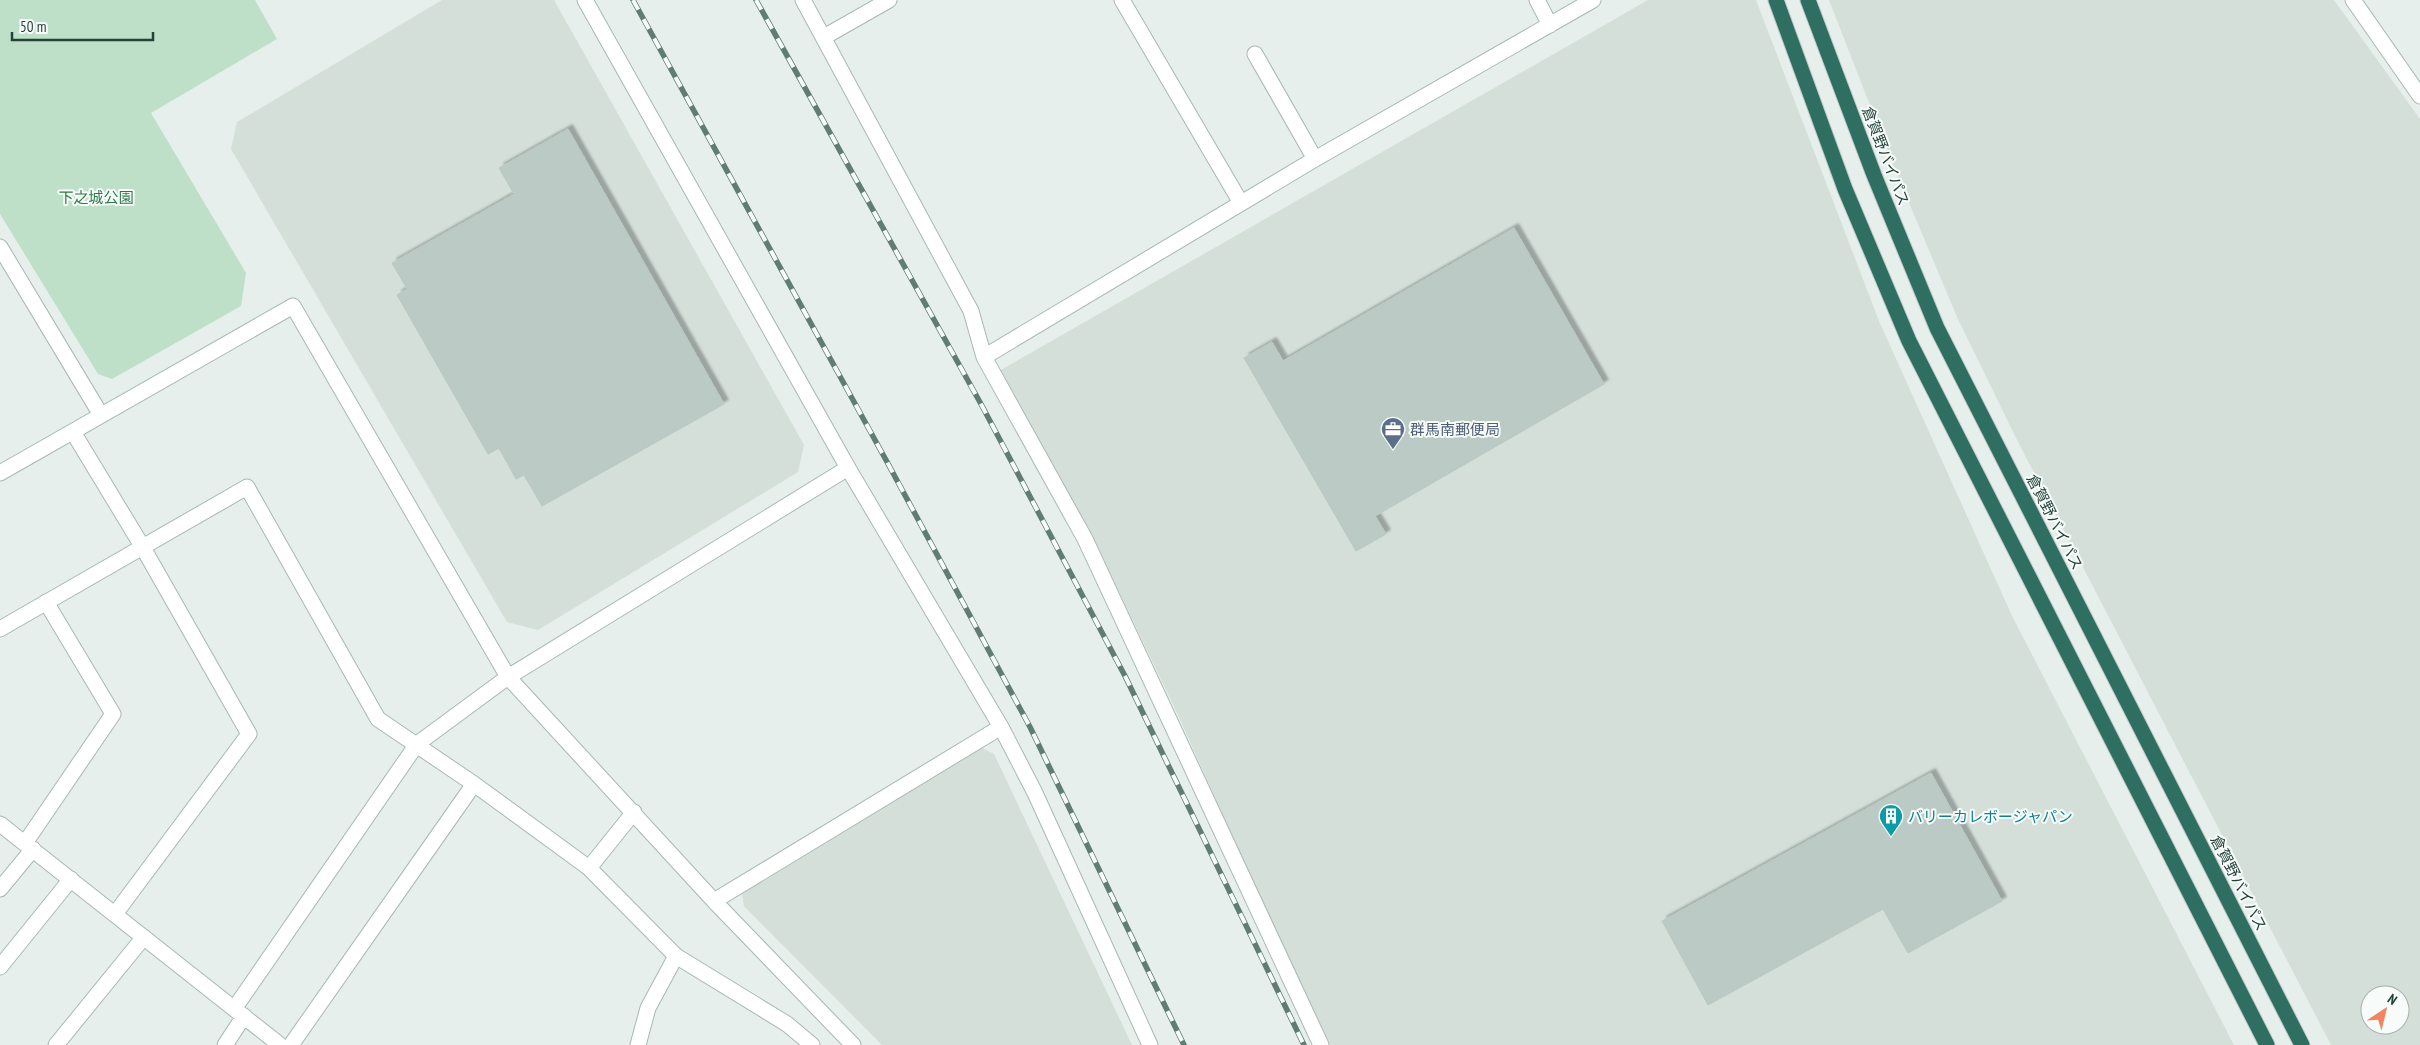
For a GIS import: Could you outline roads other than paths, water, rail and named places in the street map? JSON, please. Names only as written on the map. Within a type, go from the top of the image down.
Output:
[{"type":"highway","points":[[1776,0],[1844,189],[1910,341],[2267,1045]]},
{"type":"highway","name":"倉賀野バイパス","points":[[1808,0],[1874,175],[1937,328],[2302,1045]]},
{"type":"street","points":[[585,0],[848,468],[1001,727],[1035,793],[1150,1045]]},
{"type":"street","points":[[804,0],[971,311],[984,357],[1085,539],[1321,1045]]},
{"type":"street","points":[[824,37],[889,0]]},
{"type":"street","points":[[1122,0],[1241,204]]},
{"type":"street","points":[[1536,0],[1550,25]]},
{"type":"street","points":[[984,357],[1315,159],[1593,0]]},
{"type":"street","points":[[2356,1],[2420,96]]},
{"type":"street","points":[[1255,54],[1315,159]]},
{"type":"street","points":[[0,247],[101,415]]},
{"type":"street","points":[[0,473],[292,306],[508,677],[714,901],[853,1045]]},
{"type":"street","points":[[73,432],[142,546],[249,734],[114,914]]},
{"type":"street","points":[[226,1045],[239,1012],[417,744],[508,677],[848,468]]},
{"type":"street","points":[[0,629],[247,487],[378,719],[474,784],[588,868],[676,956],[787,1024],[812,1045]]},
{"type":"street","points":[[0,889],[113,714],[46,602]]},
{"type":"street","points":[[714,901],[1001,727]]},
{"type":"street","points":[[290,1045],[474,784]]},
{"type":"street","points":[[588,868],[634,812]]},
{"type":"street","points":[[0,824],[280,1045]]},
{"type":"street","points":[[0,967],[71,879]]},
{"type":"street","points":[[56,1045],[144,937]]},
{"type":"street","points":[[638,1045],[648,1008],[676,956]]},
{"type":"railway","points":[[633,0],[886,460],[1030,727],[1184,1045]]},
{"type":"railway","points":[[756,0],[981,404],[1125,676],[1304,1045]]},
{"type":"place","name":"群馬南郵便局","points":[[1393,450]]},
{"type":"place","name":"バリーカレボージャパン","points":[[1891,837]]},
{"type":"park label","name":"下之城公園","points":[[96,197]]}]
